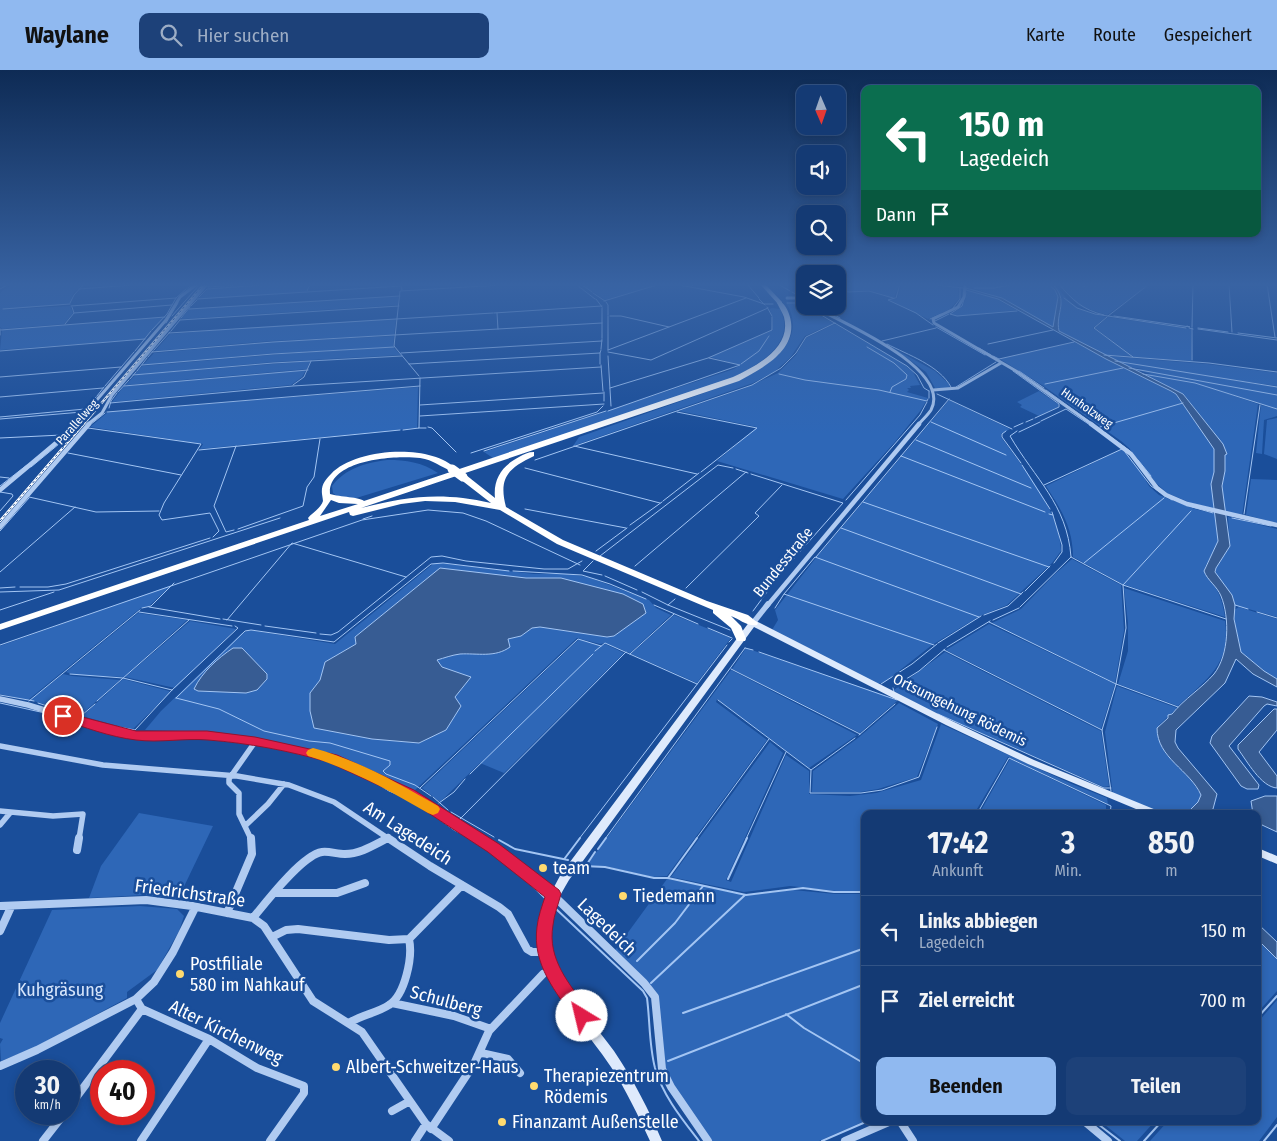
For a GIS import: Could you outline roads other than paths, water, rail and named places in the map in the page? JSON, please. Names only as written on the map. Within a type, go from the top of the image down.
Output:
[{"type":"highway","points":[[0,627],[390,494],[736,379],[760,366],[781,347],[788,334]]},
{"type":"highway","points":[[502,508],[498,490],[499,481],[504,471],[513,463],[556,440]]},
{"type":"highway","points":[[296,526],[320,512],[327,502],[325,488],[327,483],[348,466],[372,458],[396,454],[422,456],[439,461],[463,477],[502,508],[534,528],[583,553],[753,623]]},
{"type":"highway","points":[[326,495],[334,499],[366,501],[390,494]]},
{"type":"highway","points":[[296,526],[389,504],[422,499],[454,499],[502,508]]},
{"type":"highway","points":[[703,603],[732,622],[740,633],[741,639]]},
{"type":"street","points":[[0,490],[68,433],[154,334]]},
{"type":"street","name":"Parallelweg","points":[[0,527],[88,424],[102,413],[112,396],[165,334]]},
{"type":"street","points":[[862,334],[905,358],[924,374],[933,390],[954,390],[1001,363]]},
{"type":"street","name":"Hunholzweg","points":[[953,334],[1041,388],[1124,448],[1157,488],[1166,496],[1187,504],[1277,525]]},
{"type":"street","name":"Bundesstraße","points":[[656,1141],[634,1093],[610,1055],[554,976],[545,952],[544,926],[553,894],[753,623],[790,576],[931,410],[934,398],[933,390]]},
{"type":"street","name":"Ortsumgehung Rödemis","points":[[753,623],[990,743],[1031,762],[1148,810]]},
{"type":"street","name":"Lagedeich","points":[[0,699],[28,705],[116,732],[136,736],[207,735],[255,742],[332,758],[409,794],[494,848],[553,894],[559,902],[644,983],[654,997],[662,1069],[671,1087],[708,1141]]},
{"type":"street","points":[[226,913],[253,848],[246,825],[237,808],[240,795],[238,790],[229,783],[231,775],[255,742]]},
{"type":"street","name":"Am Lagedeich","points":[[0,746],[37,755],[92,764],[180,773],[231,775],[284,784],[327,798],[508,914],[527,949],[532,952],[545,952]]},
{"type":"street","points":[[246,825],[268,804],[284,784]]},
{"type":"street","points":[[0,811],[53,816],[82,814],[77,850]]},
{"type":"street","points":[[0,825],[10,813]]},
{"type":"street","points":[[253,918],[274,893],[306,861],[317,853],[349,854],[388,838]]},
{"type":"street","points":[[1261,853],[1277,860]]},
{"type":"street","points":[[274,893],[294,895],[331,894],[365,883]]},
{"type":"street","points":[[272,937],[286,930],[298,929],[389,940],[409,939],[462,885]]},
{"type":"street","name":"Friedrichstraße","points":[[0,906],[11,907],[131,900],[253,918],[264,926],[272,937],[313,1001],[362,1032],[429,1127],[449,1141]]},
{"type":"street","points":[[0,931],[11,907]]},
{"type":"street","points":[[0,1066],[37,1050],[136,999],[154,982],[173,952],[195,908]]},
{"type":"street","points":[[349,1023],[354,1019],[392,1003],[400,989],[410,961],[412,948],[409,939]]},
{"type":"street","name":"Schulberg","points":[[415,1141],[429,1127],[481,1053],[491,1029],[543,974]]},
{"type":"street","points":[[80,1092],[142,1009],[136,999]]},
{"type":"street","name":"Schulberg","points":[[392,1003],[454,1016],[491,1029]]},
{"type":"street","name":"Alter Kirchenweg","points":[[142,1009],[210,1039],[257,1068],[304,1086],[305,1090],[270,1141]]},
{"type":"street","points":[[141,1141],[210,1039]]},
{"type":"street","points":[[481,1053],[507,1058],[514,1062],[520,1073]]},
{"type":"street","points":[[392,1111],[410,1102]]},
{"type":"street","points":[[43,1141],[55,1125]]},
{"type":"street","points":[[845,1141],[883,1125]]},
{"type":"street","points":[[903,1125],[913,1141]]},
{"type":"street","points":[[1089,1125],[1108,1141]]},
{"type":"waterway","points":[[145,339],[149,334]]},
{"type":"waterway","points":[[154,350],[168,334]]},
{"type":"waterway","points":[[395,335],[412,334]]},
{"type":"waterway","points":[[602,334],[602,338]]},
{"type":"waterway","points":[[608,334],[608,350],[651,334]]},
{"type":"waterway","points":[[608,352],[651,360],[710,334]]},
{"type":"waterway","points":[[610,388],[708,358],[763,334]]},
{"type":"waterway","points":[[575,446],[752,385],[781,368],[796,353],[806,337],[812,334]]},
{"type":"waterway","points":[[853,334],[907,366],[917,375],[924,388],[929,391],[929,398]]},
{"type":"waterway","points":[[882,341],[911,334]]},
{"type":"waterway","points":[[948,334],[985,355]]},
{"type":"waterway","points":[[988,344],[1035,334]]},
{"type":"waterway","points":[[1102,334],[1133,357]]},
{"type":"waterway","points":[[1192,334],[1192,360]]},
{"type":"waterway","points":[[1234,334],[1277,340]]},
{"type":"waterway","points":[[1246,334],[1277,338]]},
{"type":"waterway","points":[[152,352],[273,342],[395,335]]},
{"type":"waterway","points":[[395,335],[394,346],[409,364]]},
{"type":"waterway","points":[[741,364],[759,351],[769,336]]},
{"type":"waterway","points":[[0,351],[145,339]]},
{"type":"waterway","points":[[135,351],[145,339]]},
{"type":"waterway","points":[[401,353],[602,341]]},
{"type":"waterway","points":[[601,349],[602,341]]},
{"type":"waterway","points":[[993,356],[999,359],[1074,342]]},
{"type":"waterway","points":[[887,344],[931,367],[946,379],[951,387]]},
{"type":"waterway","points":[[142,365],[273,354],[394,347]]},
{"type":"waterway","points":[[867,347],[894,363],[907,375],[906,379],[892,387],[890,392]]},
{"type":"waterway","points":[[979,348],[991,355]]},
{"type":"waterway","points":[[105,386],[134,352]]},
{"type":"waterway","points":[[148,357],[152,352]]},
{"type":"waterway","points":[[409,364],[600,353]]},
{"type":"waterway","points":[[600,353],[600,364]]},
{"type":"waterway","points":[[1104,355],[1209,363],[1277,372]]},
{"type":"waterway","points":[[133,375],[273,363],[402,356]]},
{"type":"waterway","points":[[608,356],[611,406]]},
{"type":"waterway","points":[[137,371],[147,358]]},
{"type":"waterway","points":[[608,411],[740,365],[709,358]]},
{"type":"waterway","points":[[307,370],[311,361]]},
{"type":"waterway","points":[[1115,361],[1277,387]]},
{"type":"waterway","points":[[956,387],[996,362]]},
{"type":"waterway","points":[[409,364],[419,376]]},
{"type":"waterway","points":[[601,365],[603,391]]},
{"type":"waterway","points":[[0,377],[121,367]]},
{"type":"waterway","points":[[420,378],[601,367]]},
{"type":"waterway","points":[[1045,384],[1123,368]]},
{"type":"waterway","points":[[1129,368],[1277,395]]},
{"type":"waterway","points":[[124,386],[307,370]]},
{"type":"waterway","points":[[293,385],[304,377],[307,370]]},
{"type":"waterway","points":[[1013,371],[1059,404],[1059,407],[1035,418]]},
{"type":"waterway","points":[[1019,371],[1044,388]]},
{"type":"waterway","points":[[779,374],[805,380],[879,390],[927,401],[928,399]]},
{"type":"waterway","points":[[1143,374],[1195,383],[1277,409]]},
{"type":"waterway","points":[[130,379],[133,375]]},
{"type":"waterway","points":[[110,403],[293,386],[420,378]]},
{"type":"waterway","points":[[420,378],[420,386]]},
{"type":"waterway","points":[[118,392],[129,380]]},
{"type":"waterway","points":[[107,412],[420,386]]},
{"type":"waterway","points":[[419,428],[420,386]]},
{"type":"waterway","points":[[97,396],[104,387]]},
{"type":"waterway","points":[[0,397],[103,388]]},
{"type":"waterway","points":[[1046,390],[1130,451]]},
{"type":"waterway","points":[[604,392],[604,401]]},
{"type":"waterway","points":[[110,403],[117,393]]},
{"type":"waterway","points":[[420,405],[603,393]]},
{"type":"waterway","points":[[937,394],[949,399]]},
{"type":"waterway","points":[[0,417],[85,409],[96,397]]},
{"type":"waterway","points":[[901,456],[949,399]]},
{"type":"waterway","points":[[949,399],[1012,429]]},
{"type":"waterway","points":[[846,500],[920,415],[927,402]]},
{"type":"waterway","points":[[109,408],[110,403]]},
{"type":"waterway","points":[[1100,427],[1183,403]]},
{"type":"waterway","points":[[420,416],[604,404]]},
{"type":"waterway","points":[[1244,514],[1260,405]]},
{"type":"waterway","points":[[471,453],[597,412],[603,406]]},
{"type":"waterway","points":[[1041,421],[1066,409],[1090,425]]},
{"type":"waterway","points":[[484,451],[606,411]]},
{"type":"waterway","points":[[0,419],[82,412],[74,422]]},
{"type":"waterway","points":[[677,412],[757,428],[701,472]]},
{"type":"waterway","points":[[90,425],[105,413]]},
{"type":"waterway","points":[[1026,422],[1033,419]]},
{"type":"waterway","points":[[931,422],[1006,455]]},
{"type":"waterway","points":[[1019,432],[1040,422]]},
{"type":"waterway","points":[[64,434],[73,423]]},
{"type":"waterway","points":[[1014,427],[1023,423]]},
{"type":"waterway","points":[[428,427],[432,428],[456,452]]},
{"type":"waterway","points":[[88,428],[201,444],[164,503],[159,515],[162,520],[210,513],[219,531],[213,537]]},
{"type":"waterway","points":[[403,430],[419,428]]},
{"type":"waterway","points":[[419,428],[426,428]]},
{"type":"waterway","points":[[236,446],[400,430]]},
{"type":"waterway","points":[[1006,431],[1002,434],[1002,437],[1021,463]]},
{"type":"waterway","points":[[1017,431],[1010,436],[1057,507],[1068,538],[1071,557]]},
{"type":"waterway","points":[[0,438],[62,435]]},
{"type":"waterway","points":[[31,467],[65,439]]},
{"type":"waterway","points":[[238,529],[303,506],[307,487],[314,477],[320,439]]},
{"type":"waterway","points":[[916,440],[1031,488]]},
{"type":"waterway","points":[[199,450],[236,446]]},
{"type":"waterway","points":[[234,530],[226,532],[214,506],[236,446]]},
{"type":"waterway","points":[[535,460],[575,446]]},
{"type":"waterway","points":[[575,446],[697,474]]},
{"type":"waterway","points":[[1044,485],[1122,449]]},
{"type":"waterway","points":[[1125,452],[1151,486],[1172,500]]},
{"type":"waterway","points":[[68,453],[181,475]]},
{"type":"waterway","points":[[816,557],[901,456]]},
{"type":"waterway","points":[[901,456],[1045,512]]},
{"type":"waterway","points":[[1138,460],[1151,476]]},
{"type":"waterway","points":[[0,486],[27,465]]},
{"type":"waterway","points":[[600,556],[718,465],[733,468]]},
{"type":"waterway","points":[[1022,465],[1050,509]]},
{"type":"waterway","points":[[525,468],[660,503]]},
{"type":"waterway","points":[[736,469],[746,472]]},
{"type":"waterway","points":[[635,566],[746,472]]},
{"type":"waterway","points":[[663,501],[699,473]]},
{"type":"waterway","points":[[751,474],[843,503],[781,573],[753,611]]},
{"type":"waterway","points":[[0,477],[9,478]]},
{"type":"waterway","points":[[686,588],[759,516],[755,513],[782,485]]},
{"type":"waterway","points":[[0,492],[12,494],[13,496],[0,511]]},
{"type":"waterway","points":[[29,497],[75,507]]},
{"type":"waterway","points":[[0,531],[29,498]]},
{"type":"waterway","points":[[1084,563],[1164,498]]},
{"type":"waterway","points":[[630,525],[662,502]]},
{"type":"waterway","points":[[863,502],[1049,567]]},
{"type":"waterway","points":[[0,572],[75,507]]},
{"type":"waterway","points":[[75,507],[96,512],[159,511]]},
{"type":"waterway","points":[[1192,507],[1213,513]]},
{"type":"waterway","points":[[525,509],[626,528]]},
{"type":"waterway","points":[[294,544],[362,520],[428,510],[463,513],[486,521],[577,564]]},
{"type":"waterway","points":[[1123,585],[1191,511]]},
{"type":"waterway","points":[[1049,514],[1053,515]]},
{"type":"waterway","points":[[1053,515],[1062,545],[1062,552],[1054,563]]},
{"type":"waterway","points":[[363,519],[372,516]]},
{"type":"waterway","points":[[0,592],[59,590],[280,518]]},
{"type":"waterway","points":[[1232,518],[1271,526]]},
{"type":"waterway","points":[[596,551],[627,528]]},
{"type":"waterway","points":[[841,528],[1021,594]]},
{"type":"waterway","points":[[20,587],[48,587],[66,584],[210,538]]},
{"type":"waterway","points":[[291,545],[294,544]]},
{"type":"waterway","points":[[294,544],[406,577]]},
{"type":"waterway","points":[[171,586],[291,545]]},
{"type":"waterway","points":[[227,620],[291,545]]},
{"type":"waterway","points":[[320,634],[331,635],[338,632],[431,557],[442,556],[466,561],[544,569],[568,569],[577,564]]},
{"type":"waterway","points":[[784,594],[815,557],[979,617]]},
{"type":"waterway","points":[[1020,607],[1071,557]]},
{"type":"waterway","points":[[1071,557],[1123,585]]},
{"type":"waterway","points":[[577,564],[582,561]]},
{"type":"waterway","points":[[593,561],[583,571],[602,575]]},
{"type":"waterway","points":[[431,796],[415,785],[386,774],[383,771],[390,765],[390,761],[330,743],[309,741],[264,731],[219,709],[176,698],[245,631],[251,630],[334,642],[431,564],[443,563],[509,571]]},
{"type":"waterway","points":[[1025,591],[1049,567]]},
{"type":"waterway","points":[[513,571],[582,575],[646,599]]},
{"type":"waterway","points":[[605,576],[637,590]]},
{"type":"waterway","points":[[171,586],[174,583]]},
{"type":"waterway","points":[[1116,684],[1126,628],[1123,585]]},
{"type":"waterway","points":[[1123,585],[1226,619]]},
{"type":"waterway","points":[[0,645],[171,586]]},
{"type":"waterway","points":[[142,608],[151,606],[171,586]]},
{"type":"waterway","points":[[0,588],[15,587]]},
{"type":"waterway","points":[[0,610],[54,592]]},
{"type":"waterway","points":[[642,592],[668,605]]},
{"type":"waterway","points":[[775,608],[784,594]]},
{"type":"waterway","points":[[784,594],[934,645]]},
{"type":"waterway","points":[[984,615],[1008,606],[1021,594]]},
{"type":"waterway","points":[[668,605],[675,599]]},
{"type":"waterway","points":[[654,605],[698,624]]},
{"type":"waterway","points":[[668,605],[730,630]]},
{"type":"waterway","points":[[1235,605],[1248,609]]},
{"type":"waterway","points":[[149,607],[220,619]]},
{"type":"waterway","points":[[993,620],[1019,608]]},
{"type":"waterway","points":[[30,700],[140,610]]},
{"type":"waterway","points":[[139,612],[232,626]]},
{"type":"waterway","points":[[1257,612],[1277,618]]},
{"type":"waterway","points":[[630,654],[674,614]]},
{"type":"waterway","points":[[938,643],[981,616]]},
{"type":"waterway","points":[[223,619],[227,620]]},
{"type":"waterway","points":[[123,678],[189,620]]},
{"type":"waterway","points":[[227,620],[261,625]]},
{"type":"waterway","points":[[947,647],[990,621]]},
{"type":"waterway","points":[[989,622],[1116,684]]},
{"type":"waterway","points":[[172,690],[238,628],[235,626]]},
{"type":"waterway","points":[[265,626],[316,633]]},
{"type":"waterway","points":[[708,628],[732,638]]},
{"type":"waterway","points":[[420,788],[578,639],[601,646]]},
{"type":"waterway","points":[[729,642],[732,639]]},
{"type":"waterway","points":[[595,651],[605,643],[626,652]]},
{"type":"waterway","points":[[881,684],[912,664],[937,644]]},
{"type":"waterway","points":[[579,839],[727,645]]},
{"type":"waterway","points":[[605,839],[745,648],[753,650]]},
{"type":"waterway","points":[[895,686],[919,671],[945,649]]},
{"type":"waterway","points":[[944,650],[1102,730]]},
{"type":"waterway","points":[[461,818],[626,652]]},
{"type":"waterway","points":[[626,652],[697,684]]},
{"type":"waterway","points":[[759,652],[897,700]]},
{"type":"waterway","points":[[470,774],[593,654]]},
{"type":"waterway","points":[[731,669],[860,734]]},
{"type":"waterway","points":[[70,674],[123,678]]},
{"type":"waterway","points":[[97,701],[123,678]]},
{"type":"waterway","points":[[123,678],[172,690]]},
{"type":"waterway","points":[[1102,730],[1116,684]]},
{"type":"waterway","points":[[1116,684],[1178,707]]},
{"type":"waterway","points":[[893,688],[894,692]]},
{"type":"waterway","points":[[38,703],[103,724],[135,730],[172,690]]},
{"type":"waterway","points":[[0,695],[30,700]]},
{"type":"waterway","points":[[30,700],[34,701]]},
{"type":"waterway","points":[[718,700],[811,770]]},
{"type":"waterway","points":[[0,703],[45,713],[114,735],[139,739]]},
{"type":"waterway","points":[[82,715],[95,704]]},
{"type":"waterway","points":[[859,735],[895,704]]},
{"type":"waterway","points":[[938,714],[1104,788],[1111,788]]},
{"type":"waterway","points":[[811,770],[810,793],[861,793],[882,790],[919,777],[937,727]]},
{"type":"waterway","points":[[1102,730],[1111,788]]},
{"type":"waterway","points":[[201,738],[251,744]]},
{"type":"waterway","points":[[811,770],[855,738]]},
{"type":"waterway","points":[[696,839],[769,739]]},
{"type":"waterway","points":[[746,839],[786,752]]},
{"type":"waterway","points":[[979,810],[1009,758],[1111,806],[1110,810]]},
{"type":"waterway","points":[[363,775],[389,791],[414,801],[454,830],[471,839]]},
{"type":"waterway","points":[[440,803],[454,792],[465,779]]},
{"type":"waterway","points":[[433,797],[440,803]]},
{"type":"waterway","points":[[440,803],[448,810]]},
{"type":"waterway","points":[[451,812],[461,818]]},
{"type":"waterway","points":[[461,818],[494,837]]},
{"type":"waterway","points":[[469,838],[481,845]]},
{"type":"waterway","points":[[565,858],[580,838]]},
{"type":"waterway","points":[[598,849],[606,838]]},
{"type":"waterway","points":[[668,878],[697,838]]},
{"type":"waterway","points":[[728,879],[747,838]]},
{"type":"waterway","points":[[499,840],[515,849],[568,860]]},
{"type":"waterway","points":[[586,866],[595,852]]},
{"type":"waterway","points":[[586,866],[605,867],[654,878],[668,878]]},
{"type":"waterway","points":[[668,878],[746,895],[803,888],[834,892],[861,892]]},
{"type":"waterway","points":[[526,879],[548,901]]},
{"type":"waterway","points":[[637,961],[675,923],[703,886]]},
{"type":"waterway","points":[[651,983],[745,895]]},
{"type":"waterway","points":[[555,908],[643,991],[647,998],[652,1051],[658,1078],[674,1107],[699,1141]]},
{"type":"waterway","points":[[683,1013],[861,949]]},
{"type":"waterway","points":[[787,1015],[861,986]]},
{"type":"waterway","points":[[1261,1014],[1277,996]]},
{"type":"waterway","points":[[668,1061],[787,1015]]},
{"type":"waterway","points":[[787,1015],[804,1028],[861,1062]]},
{"type":"waterway","points":[[822,1141],[861,1124]]},
{"type":"waterway","points":[[1099,1125],[1120,1141]]},
{"type":"waterway","points":[[1144,1141],[1158,1125]]},
{"type":"waterway","points":[[1264,1141],[1277,1125]]},
{"type":"railway","points":[[0,521],[161,334]]},
{"type":"place","name":"team","points":[[543,868]]},
{"type":"place","name":"Tiedemann","points":[[623,896]]},
{"type":"place","name":"Postfiliale 580 im Nahkauf","points":[[180,974]]},
{"type":"place","name":"Albert-Schweitzer-Haus","points":[[336,1067]]},
{"type":"place","name":"Therapiezentrum Rödemis","points":[[534,1086]]},
{"type":"place","name":"Finanzamt Außenstelle","points":[[502,1122]]},
{"type":"park label","name":"Kuhgräsung","points":[[60,990]]}]
